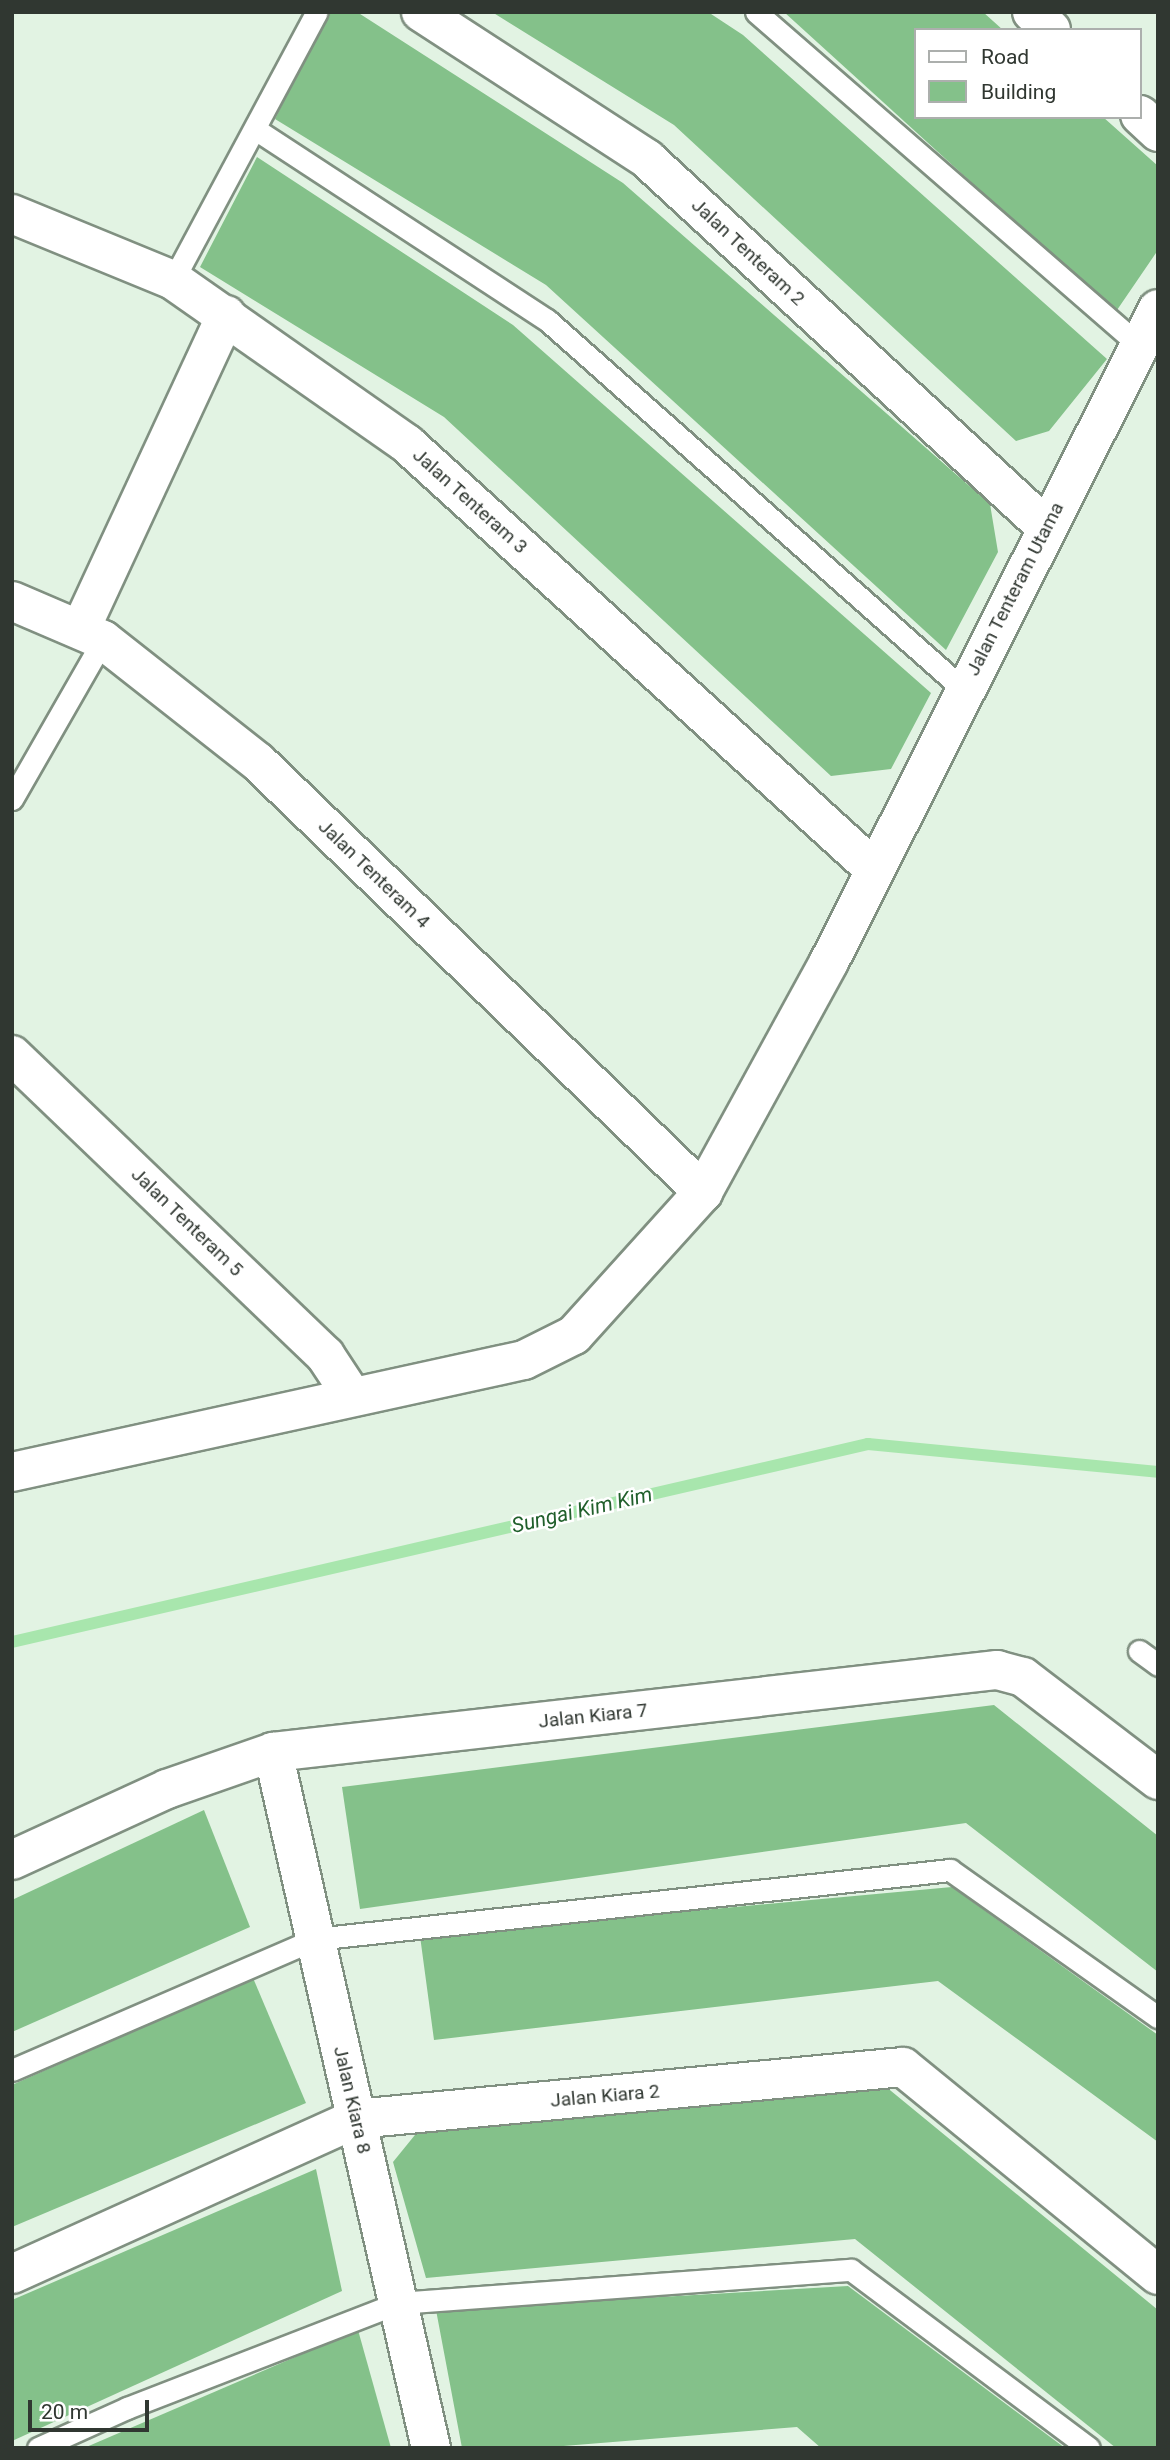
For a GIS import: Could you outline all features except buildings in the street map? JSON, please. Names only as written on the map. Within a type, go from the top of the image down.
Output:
[{"type":"street","name":"Jalan Tenteram 2","points":[[421,12],[647,159],[1046,528]]},
{"type":"street","points":[[1032,12],[1049,28]]},
{"type":"street","points":[[1142,117],[1158,132]]},
{"type":"street","name":"Jalan Tenteram 3","points":[[12,214],[173,280],[407,444],[873,868]]},
{"type":"street","name":"Jalan Tenteram Utama","points":[[12,1472],[524,1360],[573,1335],[703,1192],[829,962],[873,868],[1158,309]]},
{"type":"street","points":[[92,634],[226,315]]},
{"type":"street","name":"Jalan Tenteram 4","points":[[12,601],[92,634],[258,762],[703,1192]]},
{"type":"street","name":"Jalan Tenteram 5","points":[[12,1055],[325,1355],[352,1396]]},
{"type":"street","name":"Jalan Kiara 7","points":[[12,1860],[167,1789],[273,1752],[1006,1670],[1023,1677],[1158,1780]]},
{"type":"street","name":"Jalan Kiara 8","points":[[273,1752],[431,2448]]},
{"type":"street","name":"Jalan Kiara 2","points":[[12,2274],[356,2119],[904,2067],[1158,2275]]},
{"type":"lane","points":[[173,280],[317,12]]},
{"type":"lane","points":[[756,12],[1139,345]]},
{"type":"lane","points":[[255,129],[547,320],[964,690]]},
{"type":"lane","points":[[12,799],[92,634]]},
{"type":"lane","points":[[1139,1651],[1158,1665]]},
{"type":"lane","points":[[12,2070],[315,1939],[950,1870],[1158,2017]]},
{"type":"lane","points":[[38,2448],[127,2408],[398,2303],[851,2270],[1089,2448]]},
{"type":"waterway","name":"Sungai Kim Kim","points":[[12,1642],[868,1444],[1158,1472]]}]
